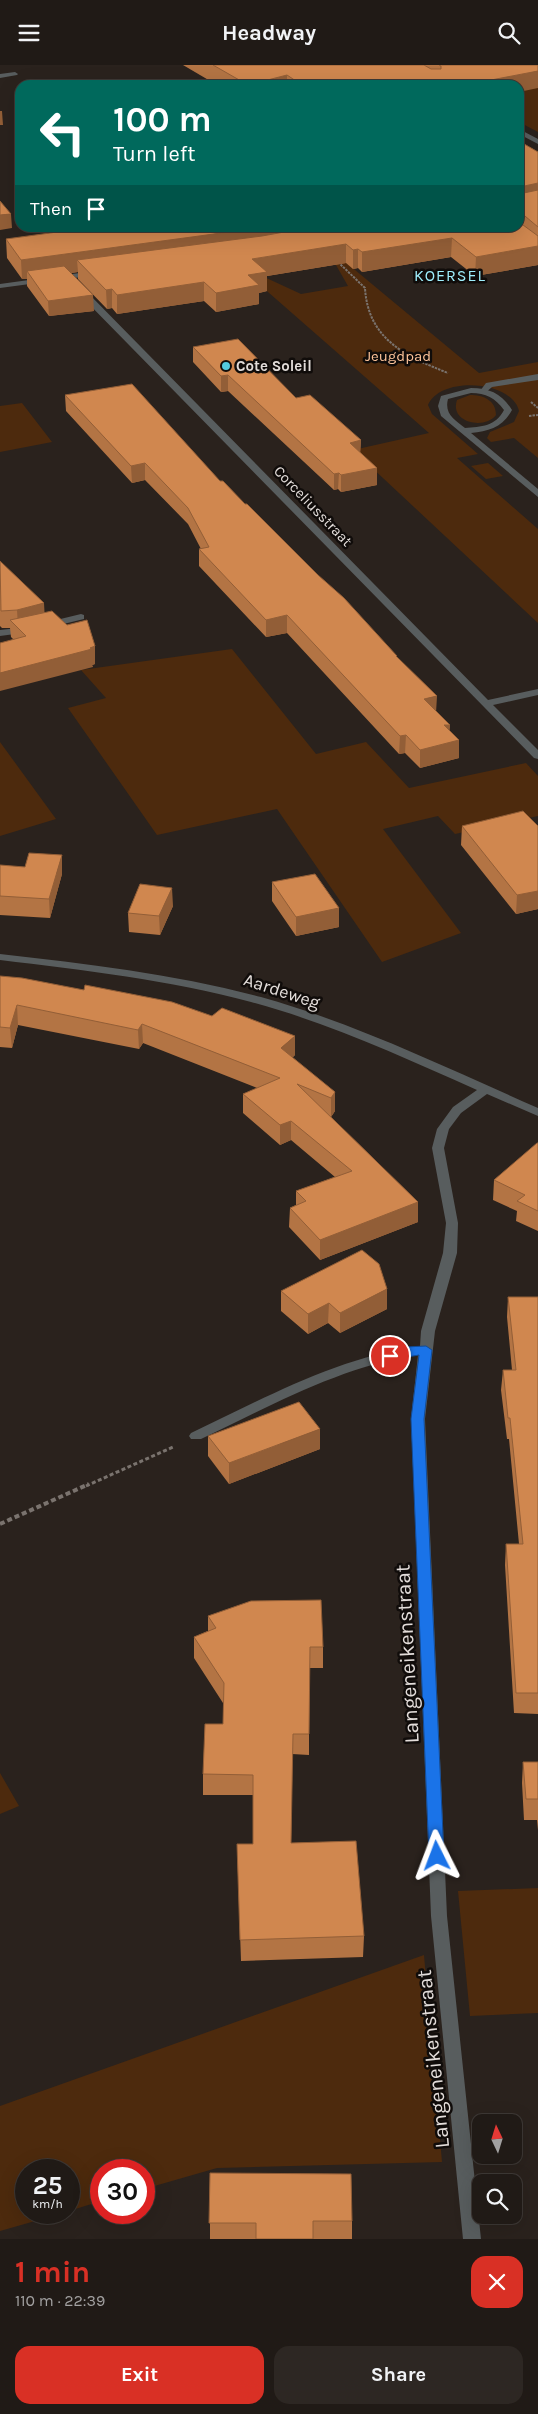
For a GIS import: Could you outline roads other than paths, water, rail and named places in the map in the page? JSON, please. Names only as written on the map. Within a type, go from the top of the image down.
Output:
[{"type":"street","points":[[0,76],[14,74]]},
{"type":"street","points":[[524,134],[538,142]]},
{"type":"street","points":[[0,286],[106,272]]},
{"type":"street","name":"Corceliusstraat","points":[[68,277],[538,756]]},
{"type":"street","points":[[538,377],[487,388],[457,392],[444,398],[442,406],[445,415],[538,494]]},
{"type":"street","points":[[464,431],[498,424],[505,418],[508,410],[502,400],[487,388]]},
{"type":"street","points":[[0,633],[18,632],[81,617]]},
{"type":"street","points":[[487,703],[538,692]]},
{"type":"street","name":"Aardeweg","points":[[0,957],[164,978],[258,1000],[408,1055],[538,1112]]},
{"type":"street","name":"Langeneikenstraat","points":[[472,2239],[439,1916],[418,1419],[428,1331],[450,1253],[452,1223],[438,1147],[444,1129],[457,1110],[485,1090]]},
{"type":"street","points":[[196,1436],[327,1375],[405,1351],[426,1350]]},
{"type":"place","name":"Cote Soleil","points":[[226,366]]},
{"type":"district","name":"KOERSEL","points":[[450,275]]},
{"type":"park label","name":"Jeugdpad","points":[[398,356]]}]
